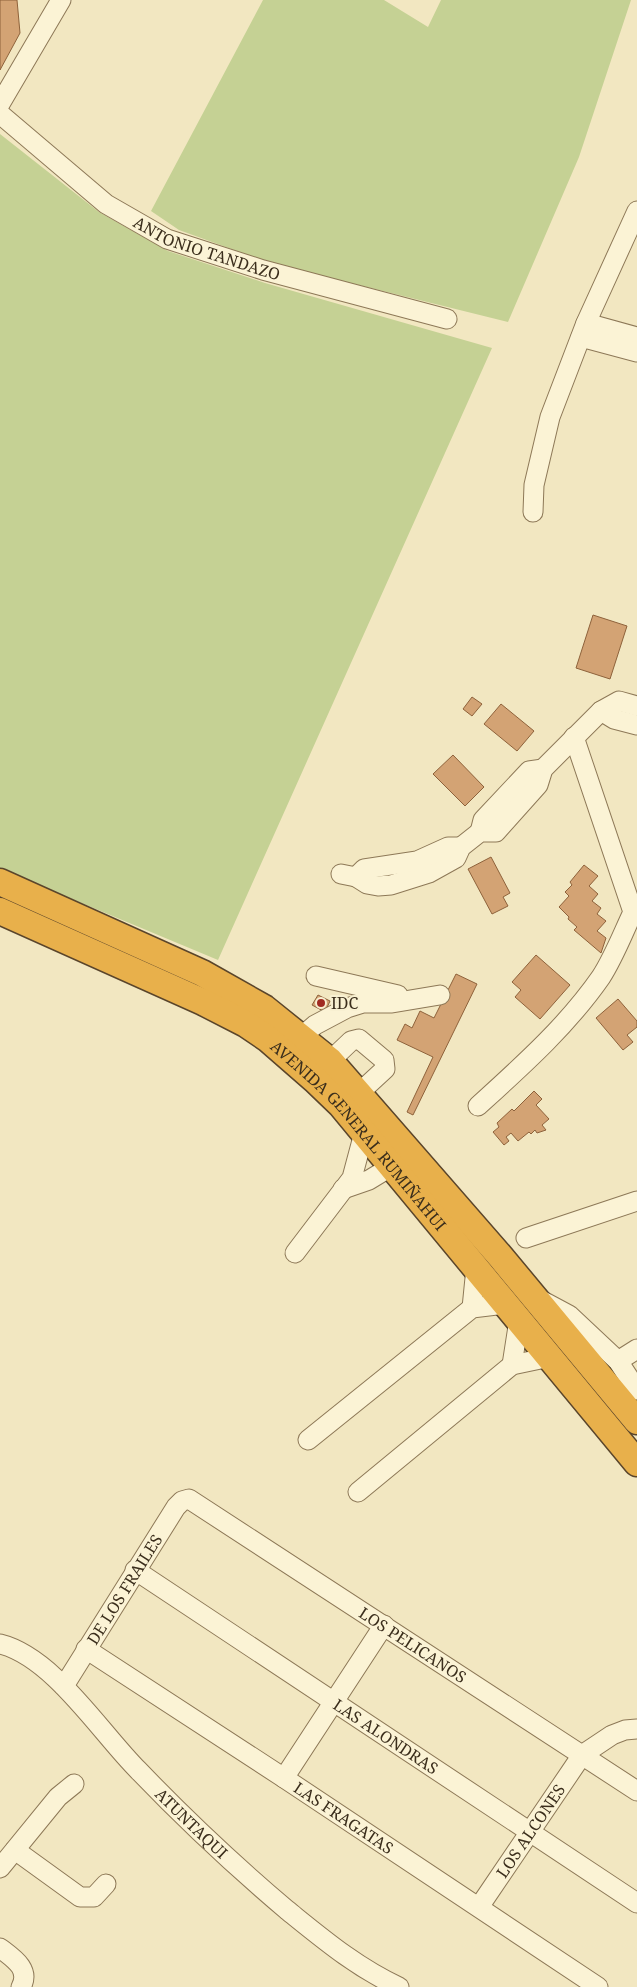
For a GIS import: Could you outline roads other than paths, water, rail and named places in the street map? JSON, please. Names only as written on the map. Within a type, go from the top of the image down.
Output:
[{"type":"highway","name":"AVENIDA GENERAL RUMIÑAHUI","points":[[0,882],[202,973],[264,1008],[330,1061],[360,1093],[637,1421]]},
{"type":"highway","name":"AVENIDA GENERAL RUMIÑAHUI","points":[[0,911],[203,1002],[246,1024],[268,1039],[316,1080],[341,1105],[637,1463]]},
{"type":"street","points":[[0,104],[61,0]]},
{"type":"street","name":"ANTONIO TANDAZO","points":[[0,114],[106,204],[167,239],[263,270],[447,318]]},
{"type":"street","points":[[533,512],[534,485],[550,417],[584,330],[637,211]]},
{"type":"street","points":[[584,330],[637,337]]},
{"type":"street","points":[[584,330],[637,352]]},
{"type":"street","points":[[349,875],[364,869],[417,861],[448,847],[461,846],[480,832],[496,832],[538,785],[543,769],[601,710],[619,701],[637,706]]},
{"type":"street","points":[[601,710],[614,719],[637,725]]},
{"type":"street","points":[[478,1106],[534,1055],[570,1016],[602,976],[635,910],[574,736]]},
{"type":"street","points":[[316,976],[414,999]]},
{"type":"street","points":[[301,1037],[315,1025],[347,1008],[363,1002],[392,1003],[440,995]]},
{"type":"street","points":[[330,1061],[351,1041],[359,1039],[384,1060],[384,1069],[360,1093]]},
{"type":"street","points":[[295,1253],[355,1172],[364,1133]]},
{"type":"street","points":[[343,1189],[369,1180],[392,1166]]},
{"type":"street","points":[[526,1238],[637,1200]]},
{"type":"street","points":[[472,1308],[476,1268]]},
{"type":"street","points":[[534,1298],[551,1304],[569,1315],[618,1361],[634,1381]]},
{"type":"street","points":[[308,1440],[472,1308],[512,1312],[512,1365]]},
{"type":"street","points":[[618,1361],[637,1349]]},
{"type":"street","points":[[358,1492],[512,1365],[550,1358]]},
{"type":"street","name":"DE LOS FRAILES","points":[[64,1686],[176,1507],[182,1501],[189,1499]]},
{"type":"street","name":"LOS PELICANOS","points":[[189,1499],[637,1790]]},
{"type":"street","name":"LAS ALONDRAS","points":[[136,1570],[637,1903]]},
{"type":"street","points":[[284,1778],[384,1626]]},
{"type":"street","name":"ATUNTAQUI","points":[[0,1644],[17,1650],[64,1686],[136,1768],[195,1828],[252,1881],[351,1962],[399,1987]]},
{"type":"street","name":"LAS FRAGATAS","points":[[86,1649],[479,1906],[598,1987]]},
{"type":"street","points":[[582,1755],[612,1735],[624,1730],[637,1729]]},
{"type":"street","name":"LOS ALCONES","points":[[479,1906],[582,1755]]},
{"type":"street","points":[[0,1868],[58,1797],[74,1784]]},
{"type":"street","points":[[15,1850],[80,1897],[94,1897],[106,1884]]},
{"type":"street","points":[[0,1948],[21,1965],[24,1972],[22,1987]]},
{"type":"place","name":"IDC","points":[[321,1003]]}]
